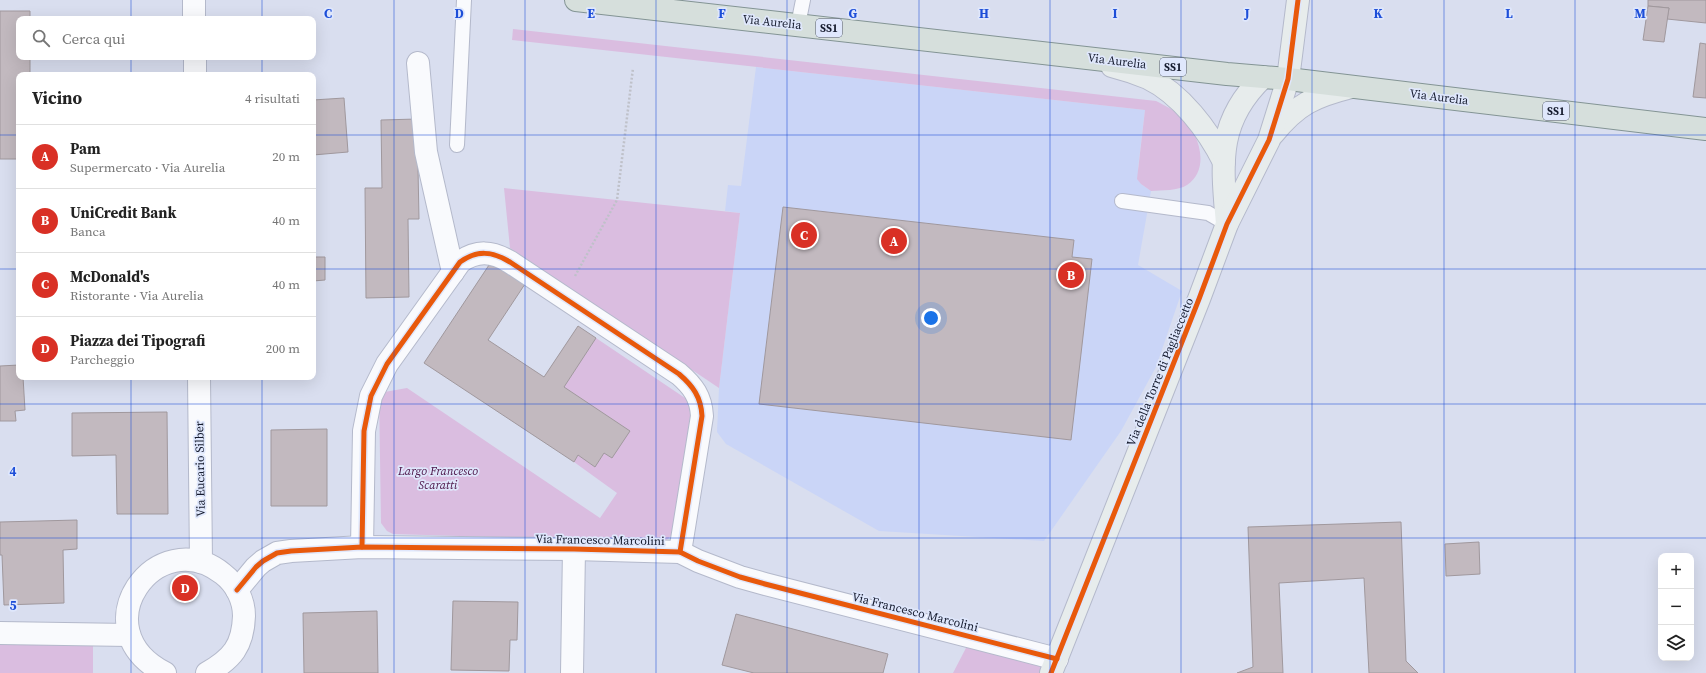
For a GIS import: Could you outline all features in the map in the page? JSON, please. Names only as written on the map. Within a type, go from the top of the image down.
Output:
[{"type":"main road","name":"Via Aurelia","points":[[576,0],[1288,79],[1706,129]]},
{"type":"street","points":[[194,0],[194,16]]},
{"type":"street","name":"Via della Torre di Pagliaccetto","points":[[1054,666],[1199,299],[1227,224],[1269,140],[1288,79],[1298,0]]},
{"type":"street","name":"Via della Torre di Pagliaccetto","points":[[1082,57],[1131,71],[1149,78],[1166,90],[1201,124],[1214,142],[1224,162]]},
{"type":"street","points":[[195,60],[195,72]]},
{"type":"street","points":[[418,63],[426,152],[452,272]]},
{"type":"street","name":"Via della Torre di Pagliaccetto","points":[[1227,224],[1224,162],[1226,137],[1237,109],[1247,93],[1263,77]]},
{"type":"street","name":"Via della Torre di Pagliaccetto","points":[[1269,140],[1288,118],[1311,100],[1325,94],[1354,87]]},
{"type":"street","points":[[362,547],[364,431],[371,396],[387,364],[452,272],[460,262],[468,257],[484,253],[500,256],[679,374],[694,388],[699,397],[702,411],[701,430],[680,552]]},
{"type":"street","name":"Via Eucario Silber","points":[[199,380],[201,562]]},
{"type":"street","name":"Via Francesco Marcolini","points":[[237,590],[256,567],[264,561],[277,553],[292,550],[362,547],[574,549],[680,552],[740,577],[1054,666]]},
{"type":"street","points":[[572,673],[574,549]]},
{"type":"street","points":[[165,673],[151,666],[138,652],[129,635],[127,618],[130,600],[138,584],[151,571],[166,563],[184,560],[201,562],[216,567],[228,577],[237,590],[244,608],[244,629],[237,648],[220,670]]},
{"type":"street","points":[[0,633],[129,635]]},
{"type":"lane","points":[[457,145],[464,0]]},
{"type":"lane","points":[[798,25],[803,0]]},
{"type":"lane","points":[[1122,201],[1208,213],[1227,224]]},
{"type":"path","points":[[563,298],[617,200],[633,68]]},
{"type":"shaded area","points":[[756,67],[1145,110],[1138,168],[1141,184],[1151,191],[1138,265],[1182,291],[1156,367],[1121,431],[1044,541],[879,531],[726,444],[717,432],[719,388],[740,213],[725,211],[728,185],[741,186]]},
{"type":"green space","points":[[513,29],[1156,101],[1173,110],[1182,117],[1193,132],[1200,151],[1199,170],[1187,185],[1179,188],[1151,191],[1141,184],[1137,179],[1145,110],[512,40]]},
{"type":"green space","points":[[504,188],[740,213],[719,388],[510,248]]},
{"type":"green space","name":"Largo Francesco Scaratti","points":[[596,338],[685,398],[690,403],[691,411],[673,533],[668,539],[661,542],[393,534],[387,531],[381,523],[379,393],[407,388],[600,518],[617,493],[574,462],[578,455],[595,467],[604,453],[612,458],[630,431],[564,387]]},
{"type":"green space","points":[[0,642],[93,643],[93,673],[0,673]]},
{"type":"green space","points":[[967,646],[1043,666],[1040,673],[953,673]]},
{"type":"building","points":[[1648,0],[1706,0],[1706,23],[1667,19],[1669,8],[1648,6]]},
{"type":"building","points":[[1648,6],[1669,8],[1664,42],[1643,40]]},
{"type":"building","points":[[0,11],[30,11],[30,16],[16,16],[16,60],[30,60],[30,72],[16,72],[16,159],[0,159]]},
{"type":"building","points":[[1700,43],[1706,44],[1706,98],[1693,97]]},
{"type":"building","points":[[344,98],[348,152],[316,155],[316,100]]},
{"type":"building","points":[[417,119],[419,219],[408,219],[409,297],[366,298],[365,188],[382,188],[381,120]]},
{"type":"building","points":[[783,207],[1074,240],[1072,257],[1092,259],[1071,440],[759,404]]},
{"type":"building","points":[[316,257],[325,257],[325,280],[316,281]]},
{"type":"building","points":[[491,262],[525,284],[488,340],[544,377],[578,326],[596,338],[564,387],[630,431],[612,458],[604,453],[595,467],[578,455],[574,462],[424,363]]},
{"type":"building","points":[[16,365],[16,380],[23,380],[25,410],[15,411],[16,421],[0,421],[0,366]]},
{"type":"building","points":[[167,412],[168,514],[117,514],[116,455],[72,456],[72,413]]},
{"type":"building","points":[[327,429],[327,506],[271,506],[271,430]]},
{"type":"building","points":[[77,520],[77,549],[63,550],[64,603],[4,605],[2,555],[0,555],[0,522]]},
{"type":"building","points":[[1401,522],[1406,661],[1418,673],[1369,673],[1364,578],[1279,583],[1283,673],[1237,673],[1253,667],[1248,527]]},
{"type":"building","points":[[1479,542],[1480,574],[1446,576],[1445,544]]},
{"type":"building","points":[[453,601],[518,602],[517,640],[510,640],[509,671],[451,670]]},
{"type":"building","points":[[377,611],[378,673],[304,673],[303,613]]},
{"type":"building","points":[[736,614],[888,654],[883,673],[754,673],[722,665]]},
{"type":"cycle path","points":[[1051,673],[1199,299],[1227,224],[1269,140],[1288,79],[1298,0]]},
{"type":"cycle path","points":[[362,547],[364,431],[371,396],[387,364],[460,262],[472,255],[485,253],[503,258],[510,262],[679,374],[695,392],[700,403],[702,416],[680,552]]},
{"type":"cycle path","points":[[237,590],[256,567],[263,561],[277,553],[291,551],[362,547],[574,549],[680,552],[698,561],[740,577],[1057,659]]},
{"type":"place","name":"McDonald's","points":[[804,235]]},
{"type":"place","name":"Pam","points":[[894,241]]},
{"type":"place","name":"UniCredit Bank","points":[[1071,275]]},
{"type":"place","name":"Piazza dei Tipografi","points":[[185,588]]}]
